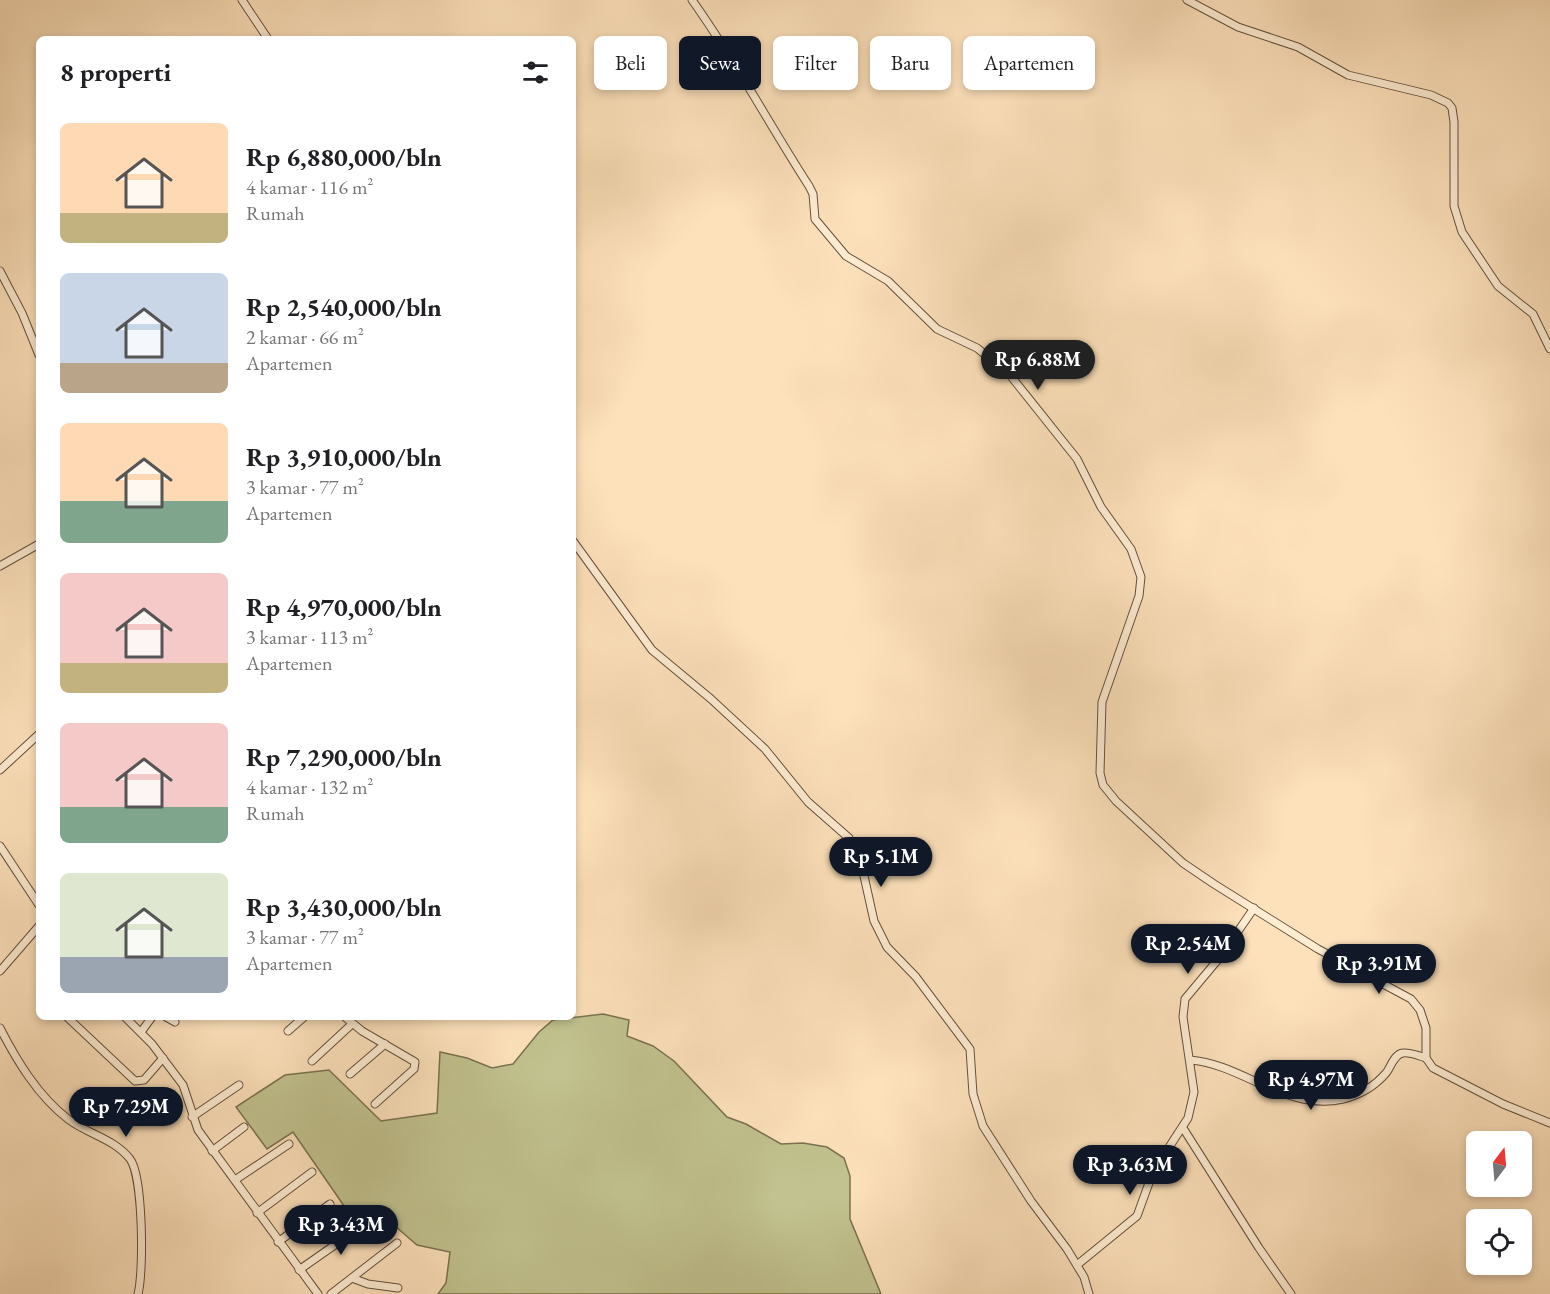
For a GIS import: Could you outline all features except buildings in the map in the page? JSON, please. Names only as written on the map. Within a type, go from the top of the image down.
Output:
[{"type":"street","points":[[243,0],[266,36]]},
{"type":"street","points":[[692,0],[730,54],[769,123],[809,186],[813,194],[815,219],[846,256],[888,281],[937,329],[977,348],[1002,368],[1077,459],[1101,507],[1131,549],[1141,577],[1134,614],[1102,702],[1101,779],[1116,801],[1183,863],[1318,949],[1411,999],[1420,1010],[1426,1028],[1426,1058],[1433,1068],[1462,1085],[1550,1123]]},
{"type":"street","points":[[1187,0],[1238,27],[1298,47],[1348,75],[1438,97],[1448,103],[1454,114],[1455,129],[1454,206],[1462,232],[1498,286],[1533,314],[1550,349]]},
{"type":"street","points":[[0,271],[22,313],[36,348]]},
{"type":"street","points":[[576,545],[652,650],[765,749],[808,802],[849,838],[862,867],[874,921],[887,947],[916,977],[968,1045],[973,1061],[973,1094],[983,1126],[1001,1157],[1077,1265],[1089,1294]]},
{"type":"street","points":[[0,566],[36,546]]},
{"type":"street","points":[[0,770],[36,737]]},
{"type":"street","points":[[0,846],[36,900]]},
{"type":"street","points":[[0,860],[6,854]]},
{"type":"street","points":[[1077,1265],[1137,1216],[1153,1172],[1183,1128],[1194,1100],[1183,1017],[1185,999],[1221,956],[1254,908]]},
{"type":"street","points":[[0,971],[36,929]]},
{"type":"street","points":[[70,1020],[135,1081],[144,1080],[163,1058]]},
{"type":"street","points":[[128,1020],[163,1058],[183,1085],[192,1117],[212,1151],[318,1294]]},
{"type":"street","points":[[141,1032],[150,1020]]},
{"type":"street","points":[[171,1020],[175,1022]]},
{"type":"street","points":[[288,1031],[301,1020]]},
{"type":"street","points":[[348,1020],[412,1060],[415,1067],[375,1104]]},
{"type":"street","points":[[312,1061],[352,1024]]},
{"type":"street","points":[[0,1028],[22,1068],[45,1097],[67,1118],[117,1147],[136,1169],[139,1183],[141,1253],[138,1294]]},
{"type":"street","points":[[350,1074],[385,1044]]},
{"type":"street","points":[[1190,1060],[1206,1061],[1242,1075],[1277,1093],[1313,1099],[1335,1099],[1367,1090],[1386,1073],[1400,1054],[1405,1052],[1426,1058]]},
{"type":"street","points":[[192,1117],[239,1085]]},
{"type":"street","points":[[212,1151],[244,1127]]},
{"type":"street","points":[[1183,1128],[1291,1294]]},
{"type":"street","points":[[235,1180],[289,1144]]},
{"type":"street","points":[[257,1213],[312,1172]]},
{"type":"street","points":[[278,1242],[330,1204]]},
{"type":"street","points":[[299,1270],[369,1221]]},
{"type":"street","points":[[331,1294],[397,1243]]},
{"type":"street","points":[[352,1278],[368,1284],[398,1288]]},
{"type":"green space","points":[[603,1014],[629,1020],[627,1036],[653,1046],[674,1061],[727,1117],[746,1124],[781,1144],[803,1143],[827,1147],[844,1158],[850,1176],[850,1219],[881,1294],[438,1294],[446,1283],[450,1252],[417,1245],[373,1207],[351,1216],[293,1132],[267,1149],[236,1107],[285,1075],[329,1070],[381,1121],[437,1113],[440,1052],[467,1058],[492,1068],[513,1064],[539,1032],[553,1020],[576,1020],[576,1017]]}]
